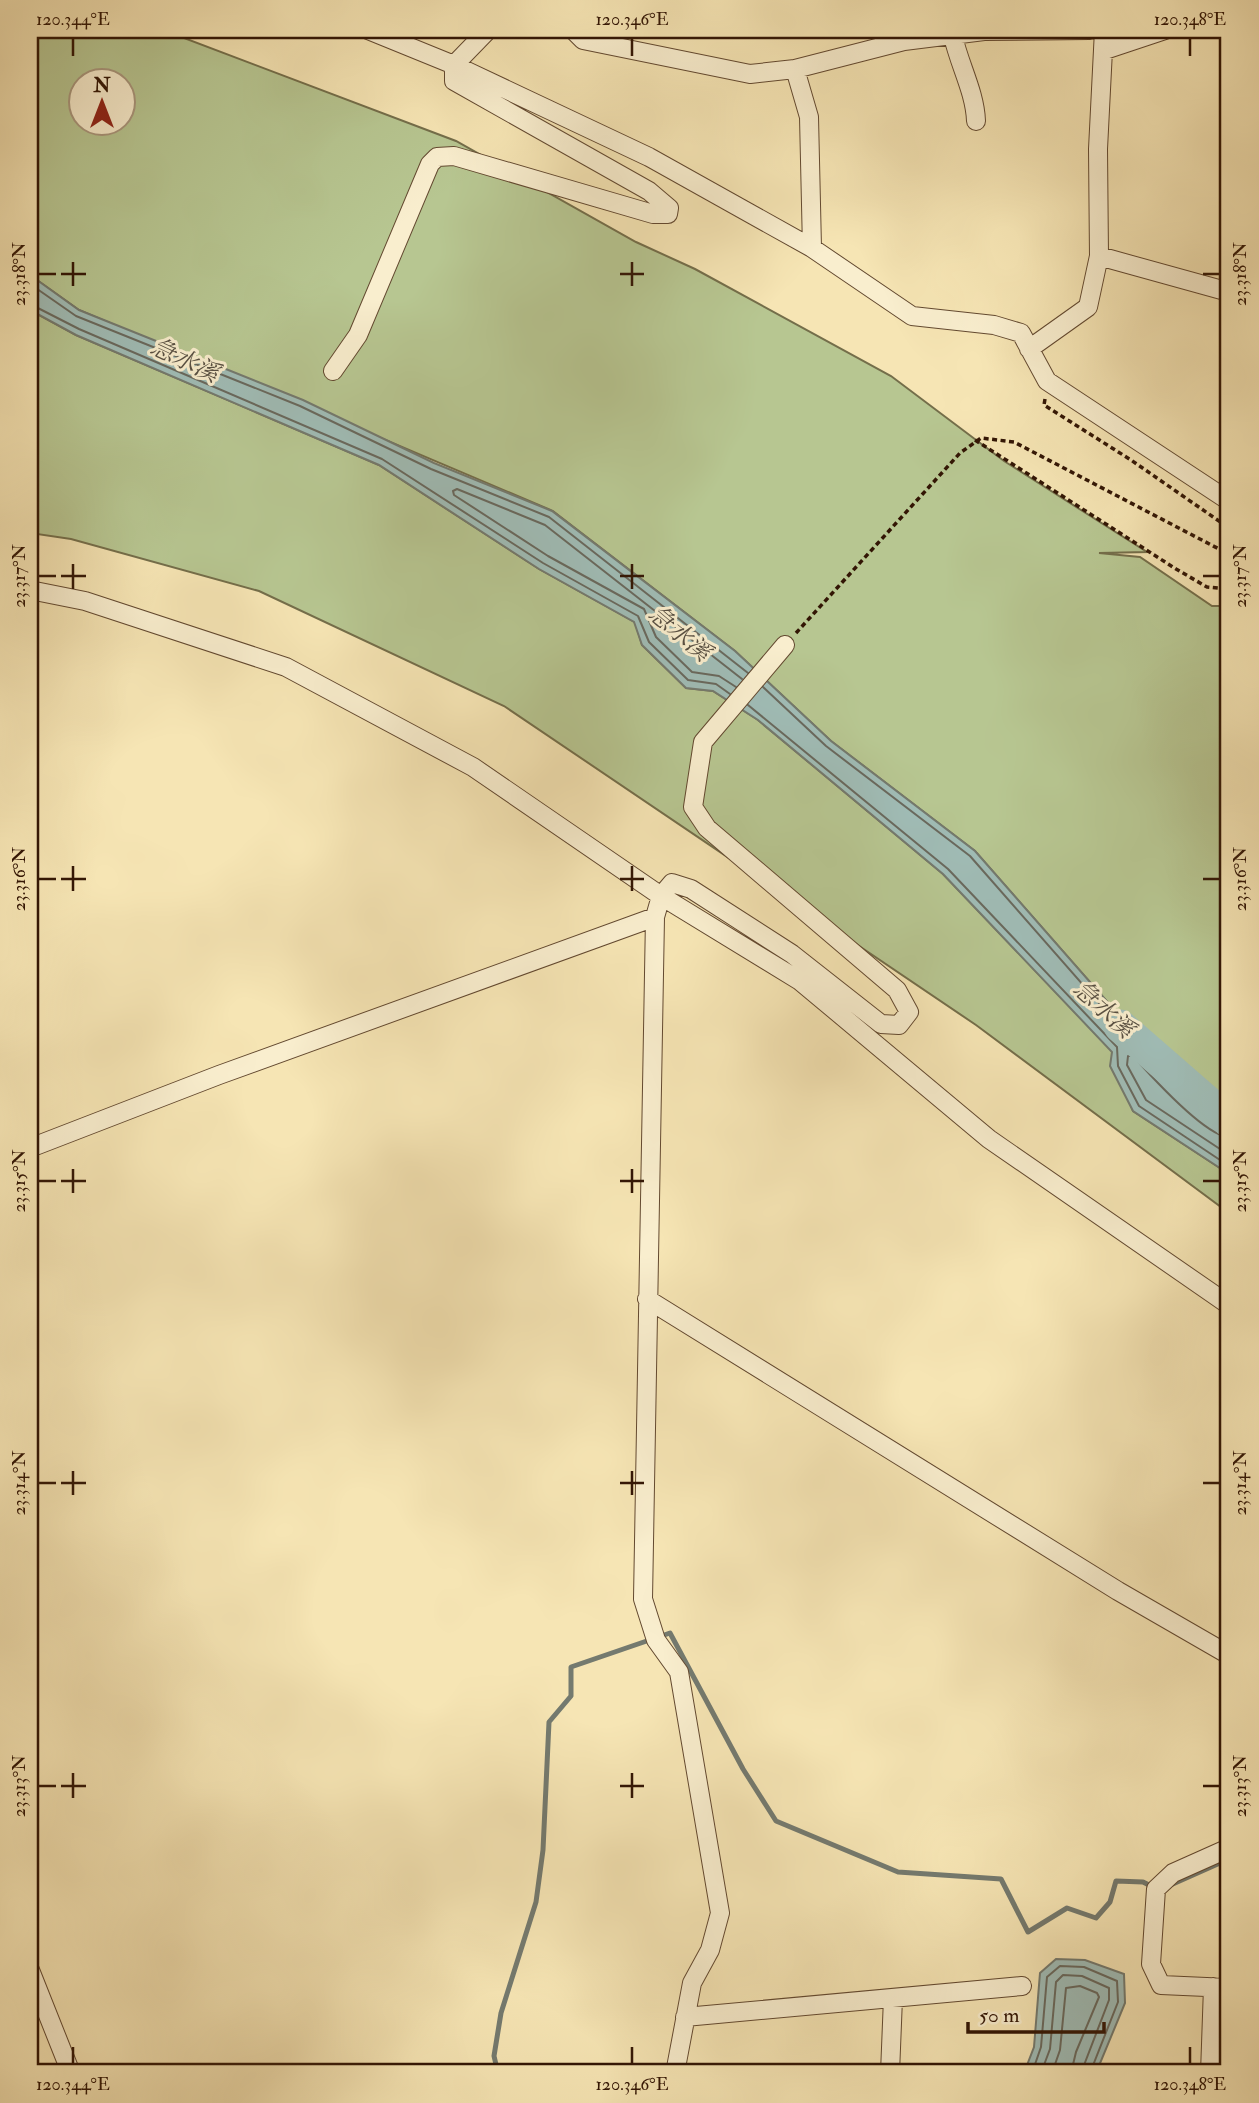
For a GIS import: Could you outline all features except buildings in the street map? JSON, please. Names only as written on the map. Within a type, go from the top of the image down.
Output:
[{"type":"street","points":[[368,30],[454,65],[649,157],[812,248],[912,316],[994,325],[1021,333],[1047,381],[1229,500]]},
{"type":"street","points":[[333,371],[358,335],[430,164],[438,157],[454,156],[653,214],[668,214],[669,208],[663,200],[649,191],[454,81],[454,65],[488,30]]},
{"type":"street","points":[[573,30],[583,40],[750,74],[795,69],[904,41],[984,31],[1090,30]]},
{"type":"street","points":[[1029,349],[1088,307],[1099,256],[1098,149],[1104,30]]},
{"type":"street","points":[[1105,50],[1165,30]]},
{"type":"street","points":[[953,36],[960,67],[971,91],[976,121]]},
{"type":"street","points":[[795,69],[809,117],[812,248]]},
{"type":"street","points":[[1099,256],[1229,292]]},
{"type":"street","points":[[30,590],[85,601],[286,667],[473,767],[661,896],[800,981],[989,1139],[1229,1305]]},
{"type":"street","points":[[675,2073],[692,1983],[710,1950],[720,1913],[680,1672],[656,1640],[643,1599],[656,917],[661,896],[672,883],[691,889],[792,954],[880,1024],[900,1025],[909,1012],[897,990],[707,828],[693,807],[703,742],[785,645]]},
{"type":"street","points":[[30,1148],[231,1070],[656,917]]},
{"type":"street","points":[[647,1299],[1118,1591],[1229,1655]]},
{"type":"street","points":[[1210,2073],[1221,1988],[1161,1985],[1151,1964],[1156,1889],[1173,1873],[1229,1848]]},
{"type":"street","points":[[30,1970],[71,2073]]},
{"type":"street","points":[[685,2017],[1022,1986]]},
{"type":"street","points":[[890,2073],[893,1998]]},
{"type":"path","points":[[1047,381],[1044,405],[1132,460],[1229,528]]},
{"type":"path","points":[[975,440],[1014,442],[1219,550],[1229,545]]},
{"type":"path","points":[[975,440],[1186,575],[1207,587],[1229,589]]},
{"type":"path","points":[[785,645],[975,440]]},
{"type":"green space","points":[[30,30],[163,30],[456,141],[636,242],[695,269],[891,376],[1004,461],[1147,552],[1099,553],[1140,557],[1212,606],[1229,606],[1229,1124],[1175,1079],[975,851],[831,741],[735,651],[553,511],[79,310],[30,275]]},
{"type":"green space","points":[[30,310],[76,335],[379,465],[539,569],[635,622],[642,645],[686,688],[713,691],[758,720],[943,874],[1113,1052],[1133,1111],[1229,1174],[1229,1213],[976,1025],[504,706],[259,591],[71,539],[30,533]]},
{"type":"water","points":[[30,275],[79,310],[303,400],[434,463],[552,511],[735,651],[831,741],[975,851],[1175,1079],[1229,1124],[1229,1174],[1133,1111],[1110,1066],[1112,1052],[943,874],[758,720],[713,691],[686,688],[642,645],[634,622],[539,569],[379,465],[76,335],[30,310]]},
{"type":"water","points":[[1056,1959],[1085,1960],[1124,1974],[1125,2003],[1096,2073],[1024,2073],[1034,2047],[1040,1973]]},
{"type":"waterway","name":"急水溪","points":[[1120,1026],[1229,1121]]},
{"type":"waterway","points":[[498,2073],[494,2056],[501,2013],[536,1902],[543,1850],[549,1722],[571,1696],[571,1667],[670,1633],[743,1769],[776,1821],[898,1872],[1001,1879],[1028,1932],[1067,1908],[1096,1918],[1110,1902],[1116,1881],[1143,1882],[1153,1887]]},
{"type":"waterway","points":[[1166,1887],[1229,1859]]}]
